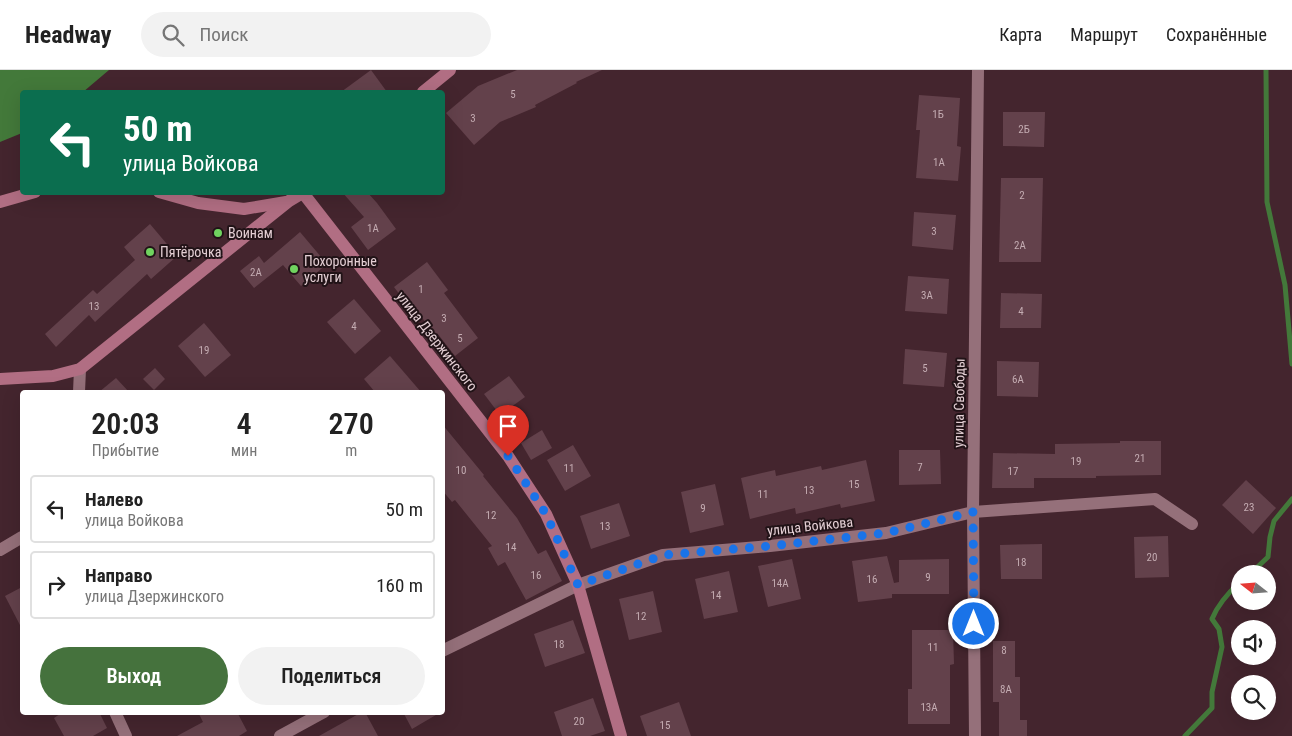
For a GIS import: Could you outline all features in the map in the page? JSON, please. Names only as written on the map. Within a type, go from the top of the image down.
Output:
[{"type":"street","points":[[425,90],[450,70]]},
{"type":"street","name":"улица Свободы","points":[[975,736],[973,512],[978,70]]},
{"type":"street","points":[[0,202],[24,195]]},
{"type":"street","points":[[170,195],[198,203],[244,209],[289,201]]},
{"type":"street","points":[[0,379],[53,376],[80,369],[289,201],[300,195]]},
{"type":"street","name":"улица Дзержинского","points":[[305,195],[508,456],[546,514],[578,585],[620,736]]},
{"type":"street","points":[[79,390],[80,369]]},
{"type":"street","name":"улица Войкова","points":[[445,650],[578,585],[664,555],[886,533],[973,512],[1155,500],[1192,524]]},
{"type":"street","points":[[0,550],[20,538]]},
{"type":"street","points":[[116,715],[126,736]]},
{"type":"street","points":[[280,736],[318,715]]},
{"type":"shaded area","points":[[0,70],[109,70],[85,90],[20,90],[20,134],[0,142]]},
{"type":"building","points":[[371,70],[386,90],[344,90]]},
{"type":"building","points":[[517,70],[602,70],[576,82],[535,105],[536,107],[500,122],[474,145],[446,113],[478,86]]},
{"type":"building","points":[[919,95],[960,98],[957,146],[961,147],[958,181],[916,178],[920,130],[916,130]]},
{"type":"building","points":[[1003,112],[1045,112],[1044,147],[1003,146]]},
{"type":"building","points":[[1001,178],[1043,178],[1041,262],[999,262]]},
{"type":"building","points":[[345,195],[370,195],[396,229],[368,250],[351,227],[364,217]]},
{"type":"building","points":[[914,212],[956,215],[953,250],[912,246]]},
{"type":"building","points":[[150,224],[177,256],[151,279],[147,274],[95,322],[89,315],[56,347],[45,334],[93,290],[97,294],[135,260],[124,247]]},
{"type":"building","points":[[300,232],[327,264],[301,286],[283,265],[254,288],[240,271],[259,256],[264,263]]},
{"type":"building","points":[[427,262],[448,290],[444,293],[478,338],[455,356],[418,313],[415,315],[394,287]]},
{"type":"building","points":[[908,276],[949,279],[947,314],[905,311]]},
{"type":"building","points":[[1001,293],[1042,294],[1041,328],[1000,328]]},
{"type":"building","points":[[354,299],[381,331],[355,354],[327,322]]},
{"type":"building","points":[[204,323],[231,355],[205,377],[178,346]]},
{"type":"building","points":[[905,349],[947,353],[944,387],[903,384]]},
{"type":"building","points":[[390,356],[419,390],[373,390],[364,379]]},
{"type":"building","points":[[997,361],[1039,362],[1038,397],[997,396]]},
{"type":"building","points":[[155,368],[165,379],[154,390],[143,379]]},
{"type":"building","points":[[509,376],[525,397],[500,415],[484,394]]},
{"type":"building","points":[[116,378],[127,390],[101,390]]},
{"type":"building","points":[[445,428],[517,518],[538,554],[546,550],[562,581],[526,600],[505,562],[498,566],[488,548],[492,546],[455,500],[452,502],[445,494]]},
{"type":"building","points":[[542,430],[552,448],[531,460],[521,443]]},
{"type":"building","points":[[1120,441],[1161,441],[1161,475],[1034,478],[1034,488],[992,488],[993,453],[1055,454],[1055,444],[1120,443]]},
{"type":"building","points":[[573,445],[591,476],[565,491],[547,460]]},
{"type":"building","points":[[899,450],[940,450],[941,484],[899,485]]},
{"type":"building","points":[[866,460],[875,501],[841,508],[840,504],[796,514],[795,508],[750,519],[741,478],[775,470],[776,476],[821,466],[822,470]]},
{"type":"building","points":[[1246,480],[1276,508],[1253,534],[1222,505]]},
{"type":"building","points":[[715,484],[724,525],[690,533],[681,492]]},
{"type":"building","points":[[619,503],[630,536],[591,549],[580,516]]},
{"type":"building","points":[[1168,536],[1169,577],[1135,578],[1134,537]]},
{"type":"building","points":[[1042,544],[1042,579],[1001,579],[1000,545]]},
{"type":"building","points":[[887,556],[894,583],[899,582],[899,560],[949,559],[949,594],[892,594],[892,598],[858,602],[852,561]]},
{"type":"building","points":[[792,559],[801,599],[768,607],[758,566]]},
{"type":"building","points":[[729,571],[738,612],[704,619],[695,579]]},
{"type":"building","points":[[20,588],[20,625],[5,596]]},
{"type":"building","points":[[653,591],[662,632],[629,640],[619,599]]},
{"type":"building","points":[[573,620],[585,653],[545,667],[534,634]]},
{"type":"building","points":[[912,630],[953,630],[954,664],[950,665],[950,724],[908,724],[908,689],[912,689]]},
{"type":"building","points":[[993,641],[1015,641],[1015,677],[1020,677],[1020,720],[1027,720],[1027,736],[999,736],[999,702],[993,702]]},
{"type":"building","points":[[593,698],[605,731],[590,736],[562,736],[554,712]]},
{"type":"building","points":[[679,702],[691,736],[647,736],[640,716]]},
{"type":"building","points":[[58,715],[100,715],[107,728],[93,736],[64,736],[54,718]]},
{"type":"building","points":[[200,715],[239,715],[247,731],[239,736],[177,736],[203,722]]},
{"type":"building","points":[[357,715],[367,715],[378,736],[319,736]]},
{"type":"building","points":[[405,715],[436,715],[412,729]]},
{"type":"waterway","points":[[1266,70],[1267,202],[1285,285],[1292,364]]},
{"type":"waterway","points":[[1260,565],[1268,557],[1274,521],[1292,499]]},
{"type":"waterway","points":[[1185,736],[1212,708],[1212,692],[1222,647],[1219,629],[1212,619],[1217,608],[1231,590]]},
{"type":"place","name":"Воинам","points":[[218,233]]},
{"type":"place","name":"Пятёрочка","points":[[150,252]]},
{"type":"place","name":"Похоронные услуги","points":[[294,269]]},
{"type":"route","points":[[508,456],[546,514],[578,585],[664,555],[886,533],[973,512],[974,624]]}]
